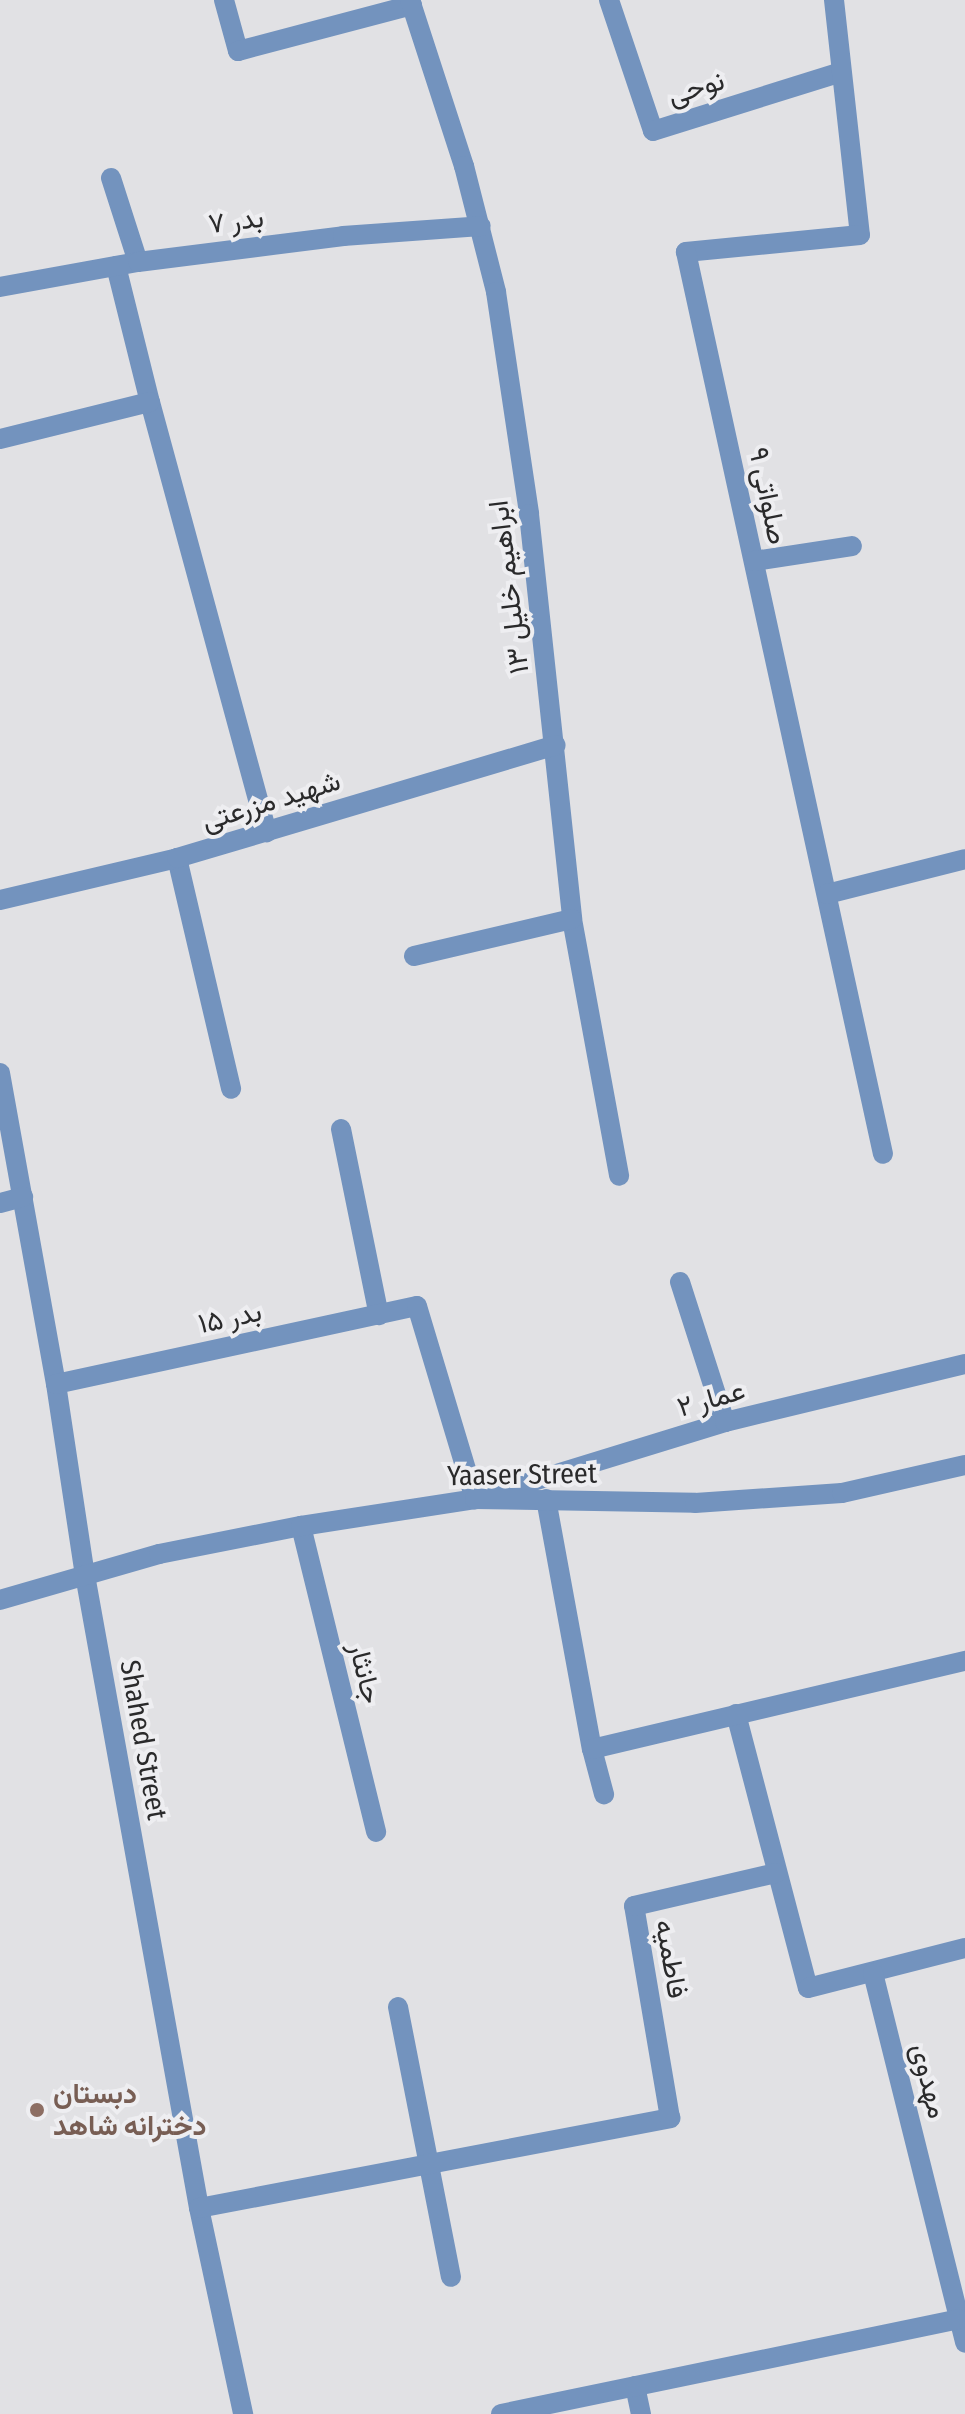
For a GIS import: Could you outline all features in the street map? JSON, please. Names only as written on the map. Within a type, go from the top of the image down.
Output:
[{"type":"street","points":[[224,0],[238,51],[411,3]]},
{"type":"street","name":"نوحی","points":[[609,0],[653,131],[841,72]]},
{"type":"street","name":"صلواتی ۹","points":[[834,0],[860,235],[686,252],[883,1154]]},
{"type":"street","name":"ابراهیم خلیل ۱۳","points":[[411,3],[481,226],[496,292],[529,514],[556,745],[572,919],[619,1176]]},
{"type":"street","points":[[111,178],[138,262]]},
{"type":"street","name":"بدر ۷","points":[[2,280],[343,236],[481,226]]},
{"type":"street","points":[[116,266],[267,832]]},
{"type":"street","points":[[0,439],[150,402]]},
{"type":"street","points":[[754,561],[852,546]]},
{"type":"street","name":"شهید مزرعتی","points":[[0,900],[177,858],[556,745]]},
{"type":"street","points":[[177,858],[231,1089]]},
{"type":"street","points":[[827,894],[965,859]]},
{"type":"street","points":[[414,956],[572,919]]},
{"type":"street","name":"Shahed Street","points":[[0,1073],[56,1384],[85,1575],[199,2208],[243,2414]]},
{"type":"street","points":[[341,1129],[379,1315]]},
{"type":"street","points":[[0,1203],[23,1197]]},
{"type":"street","points":[[680,1282],[725,1422]]},
{"type":"street","name":"بدر ۱۵","points":[[56,1384],[417,1306],[475,1499]]},
{"type":"street","name":"عمار ۲","points":[[475,1499],[725,1422],[965,1364]]},
{"type":"street","name":"Yaaser Street","points":[[0,1600],[159,1554],[301,1526],[475,1499],[695,1503],[842,1493],[965,1465]]},
{"type":"street","points":[[546,1499],[592,1749],[604,1794]]},
{"type":"street","name":"جانثار","points":[[301,1526],[376,1832]]},
{"type":"street","points":[[592,1749],[965,1661]]},
{"type":"street","points":[[736,1714],[808,1988],[965,1948]]},
{"type":"street","name":"فاطمیه","points":[[429,2164],[670,2118],[634,1906],[776,1873]]},
{"type":"street","name":"مهدوی","points":[[873,1973],[965,2343]]},
{"type":"street","points":[[398,2007],[451,2277]]},
{"type":"street","points":[[199,2208],[429,2164]]},
{"type":"street","points":[[501,2414],[958,2319]]},
{"type":"street","points":[[635,2386],[641,2414]]},
{"type":"place","name":"دبستان دخترانه شاهد","points":[[37,2110]]}]
